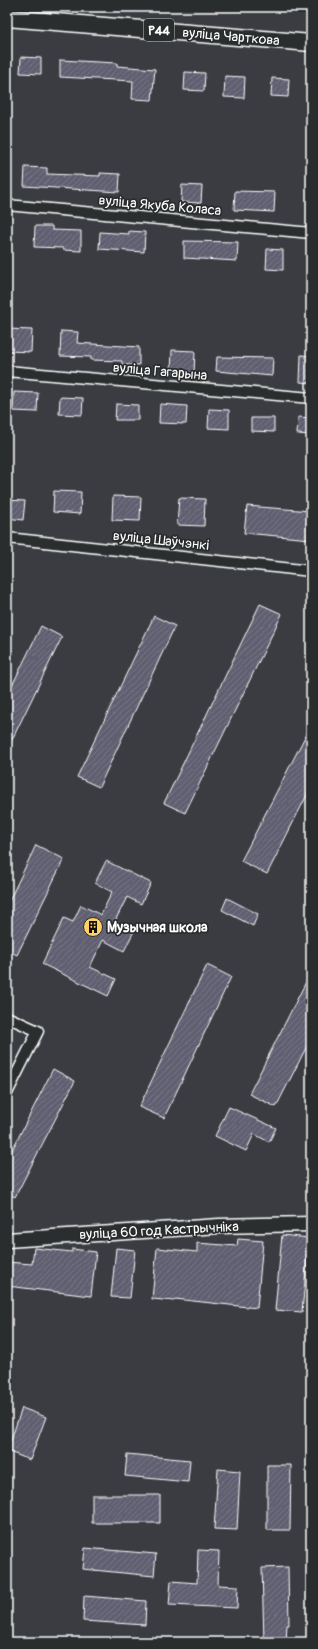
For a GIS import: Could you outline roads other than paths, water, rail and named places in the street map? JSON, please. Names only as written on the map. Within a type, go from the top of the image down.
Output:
[{"type":"main road","name":"вуліца Чарткова","points":[[7,18],[311,43]]},
{"type":"street","name":"вуліца Якуба Коласа","points":[[7,205],[311,233]]},
{"type":"street","name":"вуліца Гагарына","points":[[7,371],[311,398]]},
{"type":"street","name":"вуліца Шаўчэнкі","points":[[7,538],[311,571]]},
{"type":"street","points":[[7,1017],[38,1031],[7,1093]]},
{"type":"street","name":"вуліца 60 год Кастрычніка","points":[[7,1240],[219,1226],[311,1224]]},
{"type":"place","name":"Музычная школа","points":[[93,927]]}]
